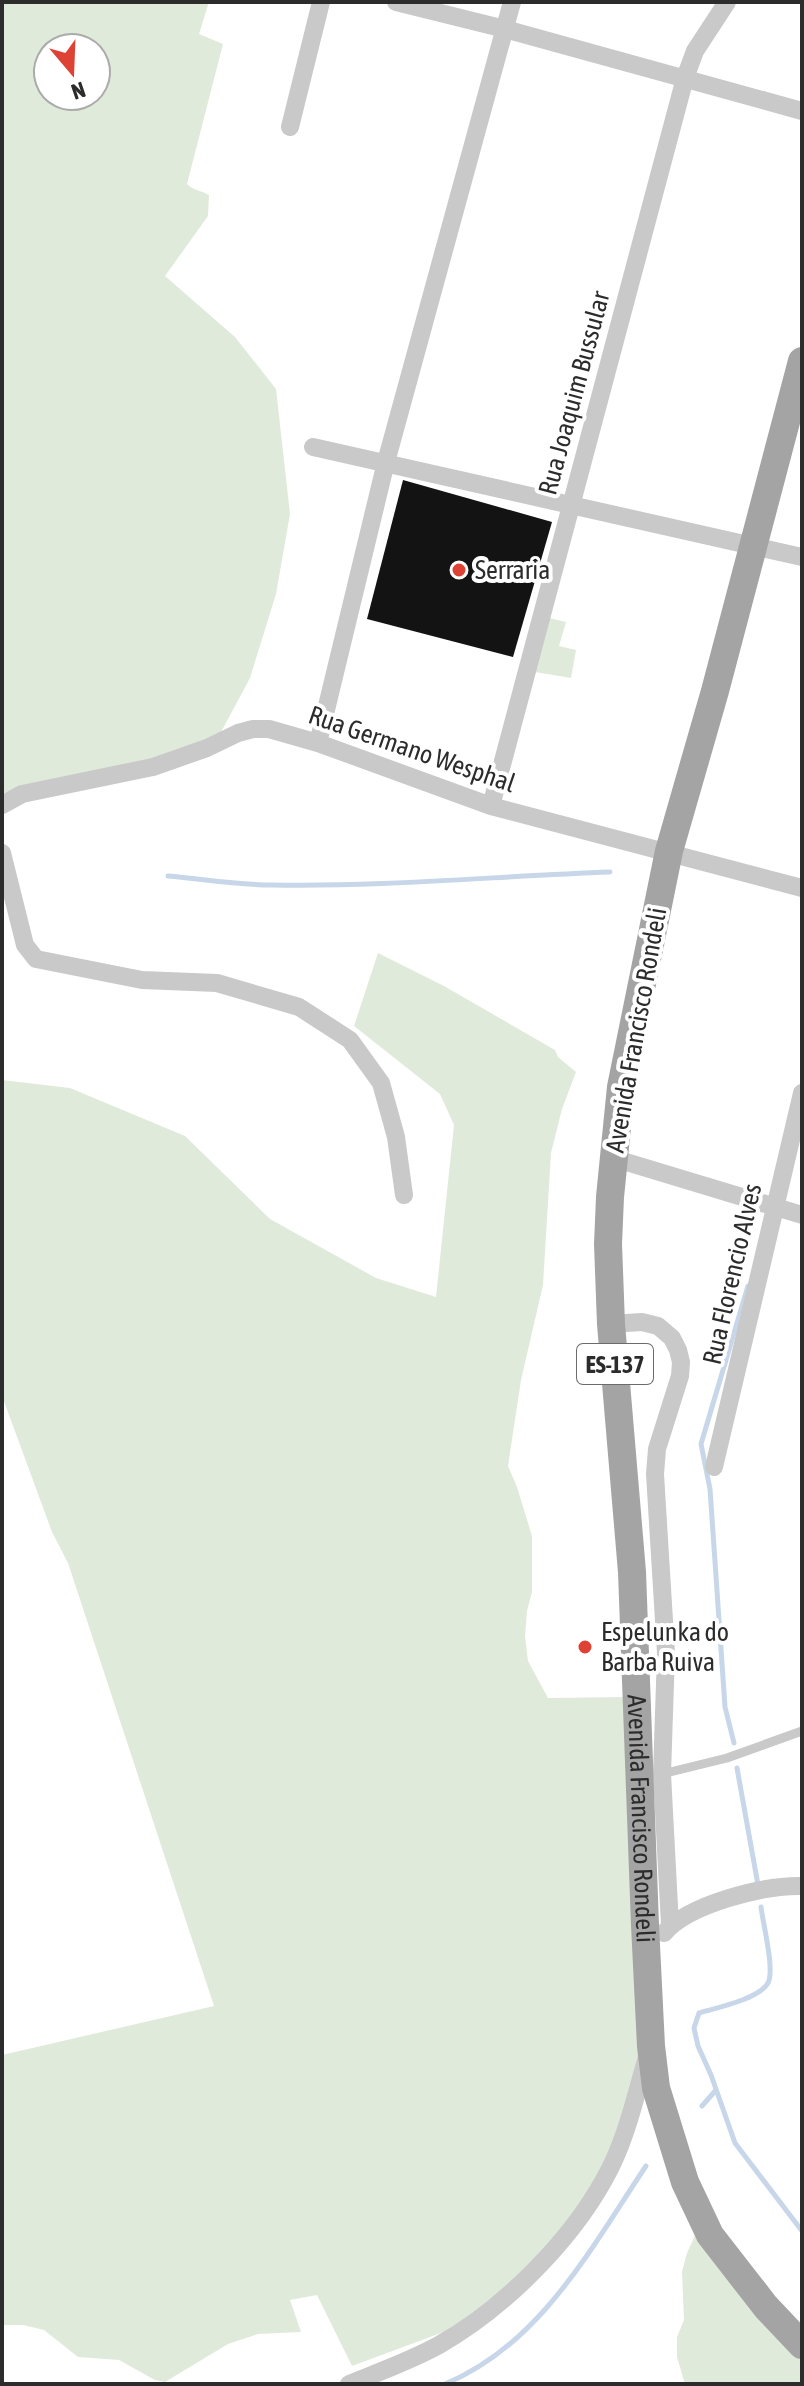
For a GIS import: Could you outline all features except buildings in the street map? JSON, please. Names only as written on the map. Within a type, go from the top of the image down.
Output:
[{"type":"main road","name":"Avenida Francisco Rondeli","points":[[802,361],[669,851],[621,1087],[608,1244],[611,1324],[632,1572],[646,1953],[656,2088],[671,2141],[699,2215],[710,2235],[766,2307],[802,2345]]},
{"type":"street","points":[[290,127],[321,2]]},
{"type":"street","points":[[396,2],[802,111]]},
{"type":"street","points":[[318,743],[386,462],[512,2]]},
{"type":"street","name":"Rua Joaquim Bussular","points":[[491,806],[685,78],[695,51],[727,2]]},
{"type":"street","points":[[313,447],[802,557]]},
{"type":"street","name":"Rua Germano Wesphal","points":[[5,802],[22,794],[153,767],[253,729],[269,729],[318,743],[491,806],[802,888]]},
{"type":"street","points":[[2,853],[25,945],[36,959],[142,980],[217,983],[299,1007],[350,1040],[381,1083],[396,1137],[404,1195]]},
{"type":"street","name":"Rua Florencio Alves","points":[[714,1467],[802,1093]]},
{"type":"street","points":[[613,1158],[802,1215]]},
{"type":"street","points":[[611,1324],[642,1322],[658,1326],[672,1338],[681,1362],[680,1376],[657,1449],[655,1474],[666,1653],[662,1774],[670,1925]]},
{"type":"street","points":[[646,1953],[670,1925],[686,1914],[766,1889],[802,1886]]},
{"type":"street","points":[[349,2384],[441,2344],[543,2265],[606,2177],[624,2133],[651,2046]]},
{"type":"lane","points":[[662,1774],[727,1758],[802,1731]]},
{"type":"green space","points":[[2,2],[209,2],[199,34],[223,44],[187,184],[209,195],[208,216],[165,276],[235,337],[276,389],[290,514],[276,594],[250,678],[212,749],[45,789],[2,793]]},
{"type":"green space","points":[[545,617],[566,622],[559,646],[576,650],[571,678],[535,672]]},
{"type":"green space","points":[[378,953],[444,986],[555,1050],[558,1057],[576,1072],[562,1109],[551,1153],[543,1285],[521,1380],[508,1466],[532,1536],[532,1592],[525,1636],[528,1661],[548,1698],[627,1697],[646,2066],[589,2206],[566,2243],[449,2330],[352,2366],[317,2295],[290,2300],[301,2332],[258,2334],[228,2344],[165,2382],[155,2380],[119,2360],[78,2357],[44,2330],[23,2325],[2,2325],[2,2055],[214,2006],[68,1563],[52,1532],[2,1396],[2,1080],[70,1088],[185,1136],[270,1219],[376,1278],[436,1297],[454,1125],[440,1094],[354,1026]]},
{"type":"green space","points":[[701,2222],[802,2335],[802,2384],[685,2384],[677,2357],[677,2337],[684,2320],[682,2272]]},
{"type":"waterway","points":[[168,876],[246,884],[314,885],[610,872]]},
{"type":"waterway","points":[[734,1743],[725,1707],[710,1489],[701,1444],[748,1286]]},
{"type":"waterway","points":[[737,1768],[758,1885]]},
{"type":"waterway","points":[[761,1907],[769,1958],[768,1983],[747,1998],[699,2013],[694,2028],[735,2143],[802,2231]]},
{"type":"waterway","points":[[702,2106],[716,2090]]},
{"type":"waterway","points":[[445,2384],[479,2367],[536,2320],[583,2261],[646,2166]]},
{"type":"place","name":"Serraria","points":[[459,570]]},
{"type":"place","name":"Espelunka do Barba Ruiva","points":[[585,1647]]}]
